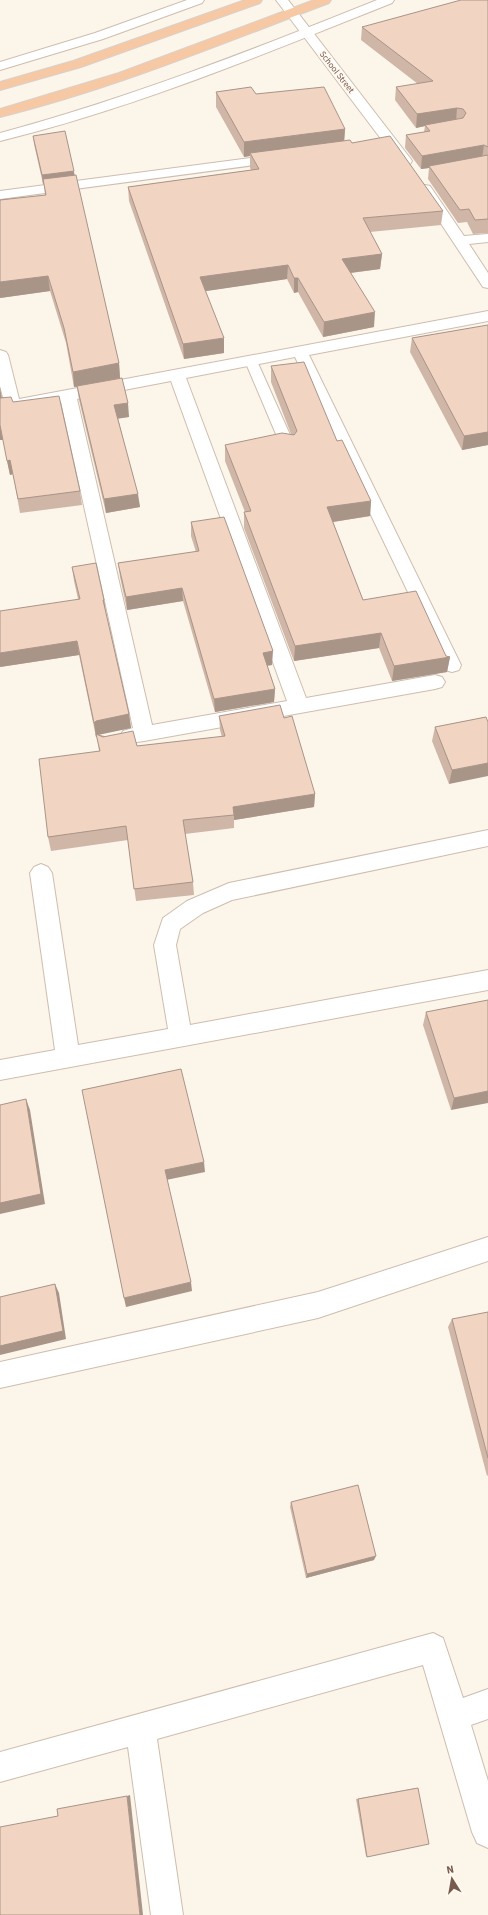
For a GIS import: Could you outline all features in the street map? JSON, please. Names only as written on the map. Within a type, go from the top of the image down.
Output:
[{"type":"highway","points":[[0,86],[120,50],[256,0]]},
{"type":"highway","points":[[0,113],[49,101],[120,78],[325,0]]},
{"type":"street","points":[[0,66],[99,36],[198,0]]},
{"type":"street","name":"School Street","points":[[282,0],[414,172],[488,284]]},
{"type":"street","points":[[0,137],[84,114],[388,0]]},
{"type":"street","points":[[0,195],[291,157]]},
{"type":"street","points":[[460,241],[488,238]]},
{"type":"street","points":[[0,355],[7,406],[68,396],[488,316]]},
{"type":"street","points":[[300,352],[452,665]]},
{"type":"street","points":[[177,375],[299,706]]},
{"type":"street","points":[[68,396],[144,734]]},
{"type":"street","points":[[113,739],[435,682]]},
{"type":"street","points":[[181,1036],[165,945],[171,924],[195,906],[229,892],[488,838]]},
{"type":"street","points":[[41,873],[68,1058]]},
{"type":"street","points":[[0,1070],[488,980]]},
{"type":"street","points":[[0,1375],[318,1305],[488,1250]]},
{"type":"street","points":[[0,1767],[433,1648],[488,1832]]},
{"type":"street","points":[[453,1716],[488,1704]]},
{"type":"street","points":[[140,1728],[168,1915]]},
{"type":"lane","points":[[251,361],[288,446]]},
{"type":"building","points":[[461,0],[488,0],[488,147],[484,145],[422,156],[406,135],[430,131],[425,125],[463,118],[466,113],[463,109],[457,108],[417,114],[396,87],[433,81],[362,27]]},
{"type":"building","points":[[251,87],[256,94],[324,87],[345,129],[244,142],[216,92]]},
{"type":"building","points":[[65,131],[74,171],[42,175],[33,136]]},
{"type":"building","points":[[390,136],[443,211],[363,218],[382,254],[342,259],[375,312],[324,322],[298,278],[294,278],[288,265],[200,277],[224,338],[183,344],[128,187],[259,169],[250,153],[350,140],[352,143]]},
{"type":"building","points":[[488,155],[488,219],[475,220],[469,209],[460,210],[429,166]]},
{"type":"building","points":[[76,175],[119,363],[73,372],[64,328],[48,276],[0,282],[0,200],[46,195],[43,179]]},
{"type":"building","points":[[488,325],[488,432],[464,436],[412,338]]},
{"type":"building","points":[[304,362],[337,441],[342,440],[371,501],[327,507],[363,600],[416,591],[446,656],[450,657],[394,666],[381,633],[295,646],[244,512],[251,511],[225,445],[282,433],[294,435],[297,431],[271,366]]},
{"type":"building","points":[[122,378],[128,403],[114,405],[138,494],[104,499],[77,386]]},
{"type":"building","points":[[59,396],[80,491],[18,499],[10,460],[7,461],[0,425],[0,398],[11,397],[13,402]]},
{"type":"building","points":[[224,517],[273,651],[263,653],[275,689],[214,699],[182,588],[126,597],[118,563],[199,551],[191,522]]},
{"type":"building","points":[[96,563],[129,714],[96,721],[94,723],[77,641],[0,653],[0,611],[80,599],[72,567]]},
{"type":"building","points":[[280,705],[284,718],[292,716],[315,794],[233,807],[234,815],[183,820],[193,882],[134,889],[126,826],[48,837],[39,759],[100,751],[96,734],[103,737],[133,731],[137,746],[225,736],[219,716]]},
{"type":"building","points":[[486,717],[488,722],[488,763],[452,770],[435,727]]},
{"type":"building","points":[[488,1000],[488,1091],[454,1098],[426,1012]]},
{"type":"building","points":[[181,1069],[204,1162],[165,1170],[191,1282],[124,1298],[82,1090]]},
{"type":"building","points":[[26,1099],[41,1194],[0,1203],[0,1105]]},
{"type":"building","points":[[55,1284],[63,1331],[0,1346],[0,1297]]},
{"type":"building","points":[[488,1312],[488,1458],[452,1319]]},
{"type":"building","points":[[358,1485],[376,1556],[307,1574],[291,1502]]},
{"type":"building","points":[[418,1788],[429,1844],[367,1857],[358,1799]]},
{"type":"building","points":[[127,1796],[140,1915],[0,1915],[0,1827],[58,1816],[57,1809]]}]
